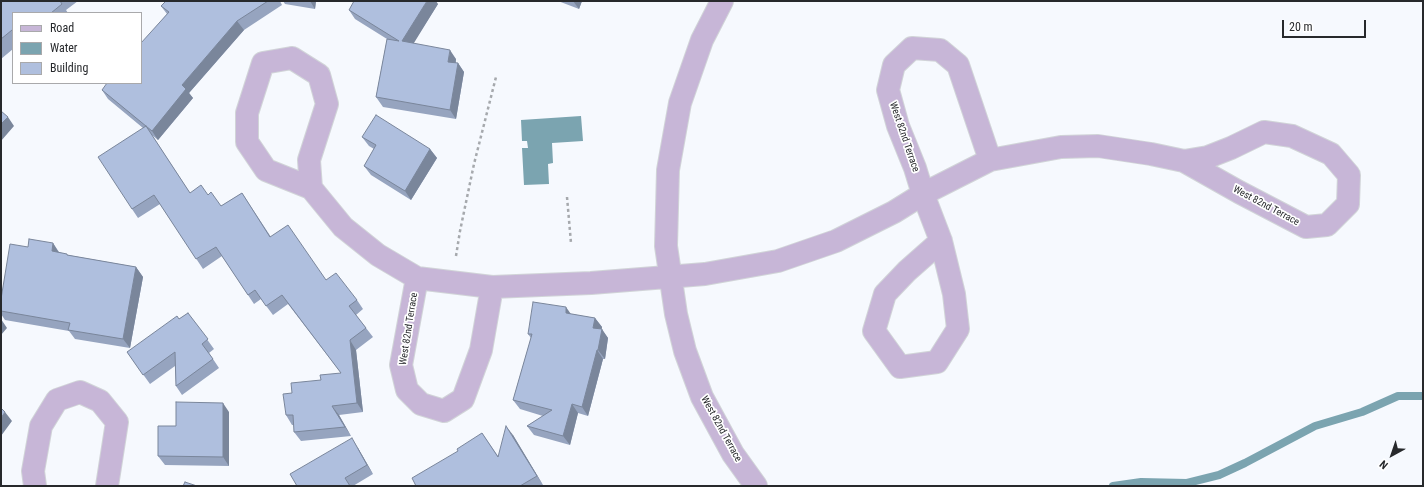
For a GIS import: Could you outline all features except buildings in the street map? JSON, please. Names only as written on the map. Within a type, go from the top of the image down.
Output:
[{"type":"street","name":"West 82nd Terrace","points":[[722,1],[702,40],[680,103],[668,170],[666,246],[676,314],[685,351],[702,397],[733,454],[756,486]]},
{"type":"street","name":"West 82nd Terrace","points":[[941,241],[907,271],[886,294],[874,331],[900,367],[937,362],[958,329],[954,294],[941,241],[923,194],[916,168],[898,126],[888,90],[894,65],[912,48],[940,50],[958,65],[990,160]]},
{"type":"street","name":"West 82nd Terrace","points":[[311,188],[309,160],[327,104],[320,75],[292,58],[263,63],[247,113],[247,142],[266,170],[311,188],[343,227],[378,255],[417,278],[492,287],[590,283],[705,274],[778,261],[836,241],[894,212],[923,194],[990,160],[1061,147],[1098,146],[1151,154],[1184,161],[1306,227],[1327,225],[1348,204],[1349,175],[1331,154],[1292,136],[1264,132],[1208,157],[1184,161]]},
{"type":"street","name":"West 82nd Terrace","points":[[417,278],[401,365],[407,390],[421,404],[444,411],[463,399],[481,350],[492,287]]},
{"type":"street","points":[[35,486],[33,471],[41,426],[57,400],[80,392],[100,401],[117,422],[107,486]]},
{"type":"path","points":[[454,282],[460,231],[482,127],[496,77]]},
{"type":"path","points":[[567,197],[571,243]]},
{"type":"water","points":[[581,116],[583,141],[552,143],[553,163],[548,164],[549,184],[524,185],[522,148],[528,148],[527,141],[522,141],[521,120]]},
{"type":"waterway","points":[[1113,486],[1141,482],[1187,483],[1219,475],[1315,426],[1362,412],[1398,396],[1423,396]]}]
